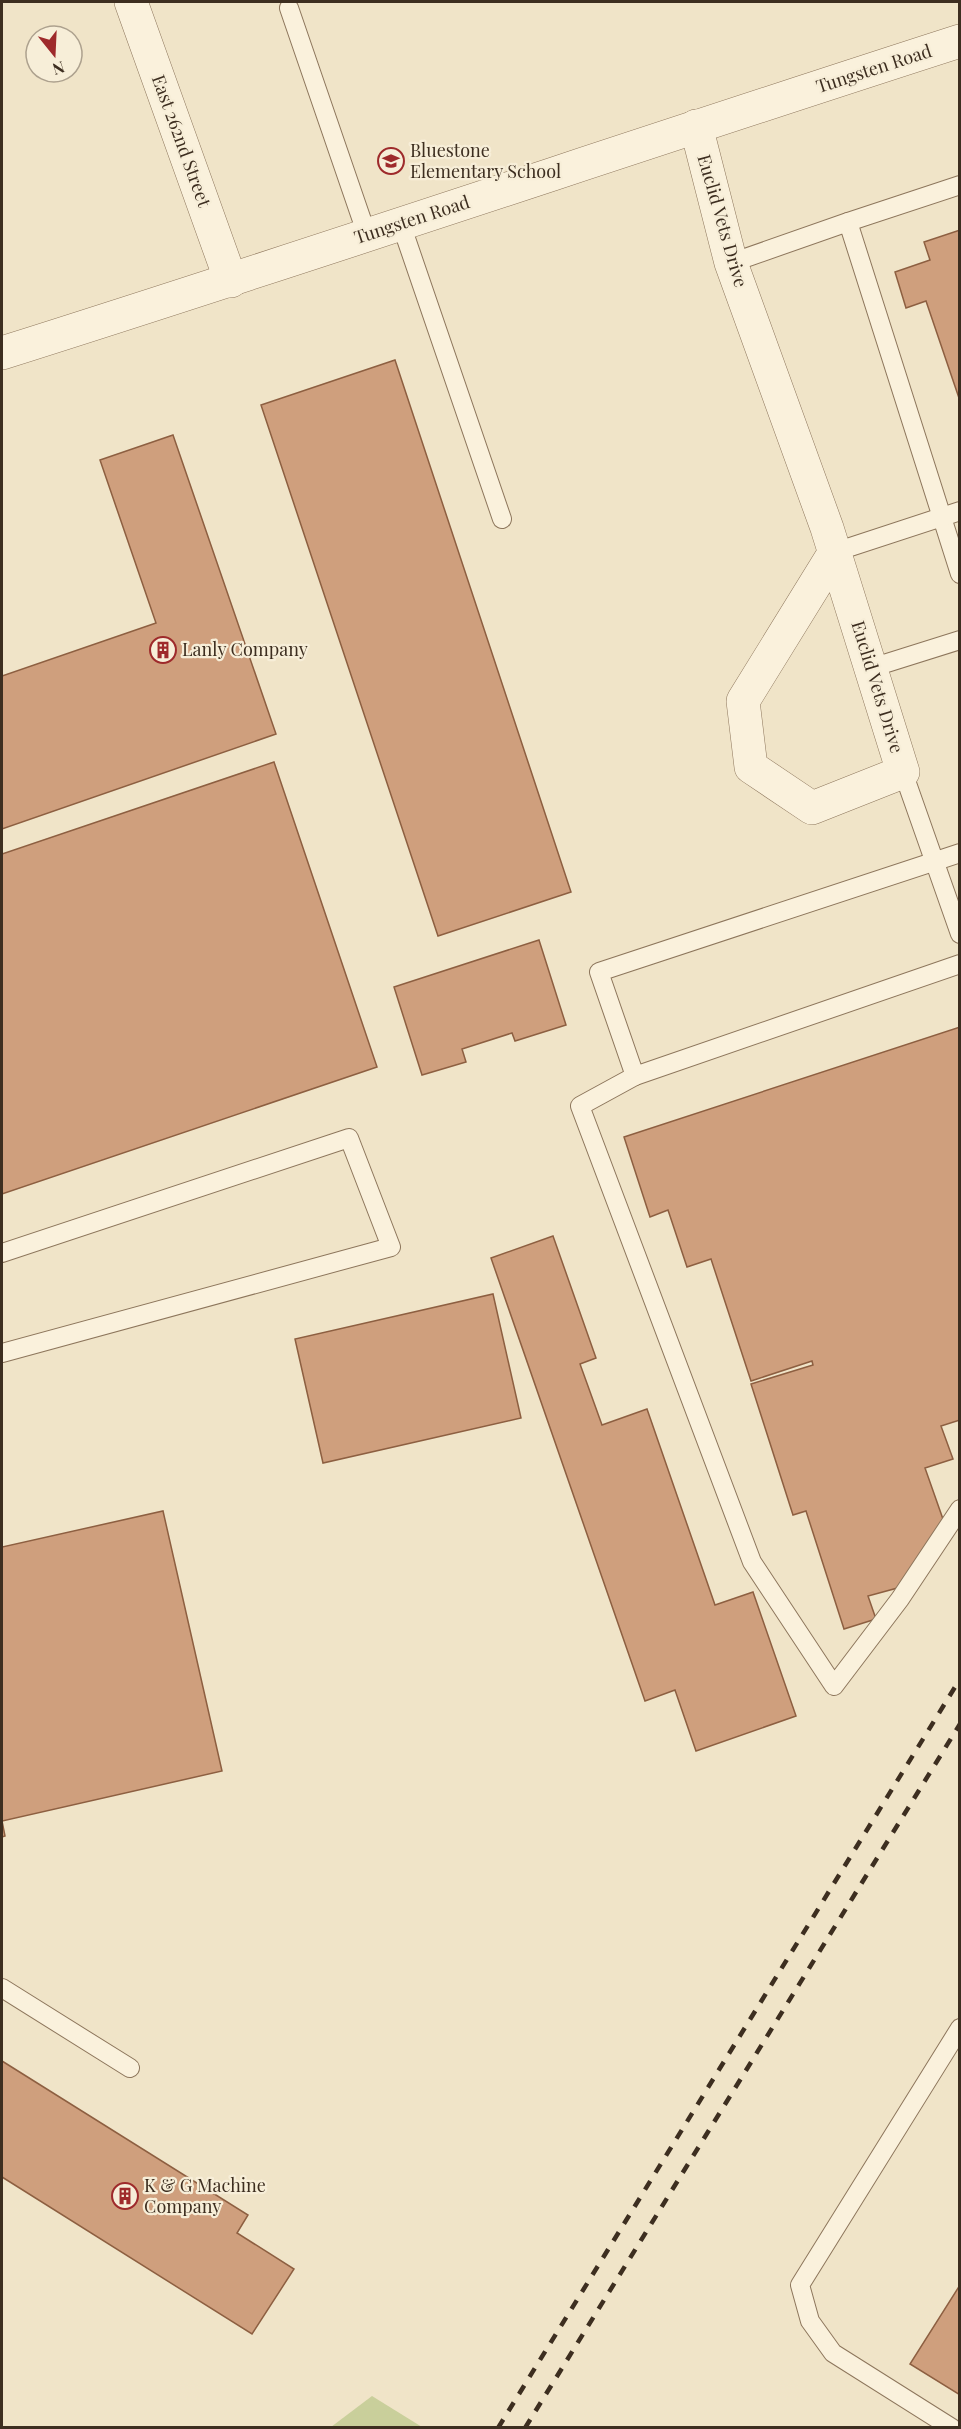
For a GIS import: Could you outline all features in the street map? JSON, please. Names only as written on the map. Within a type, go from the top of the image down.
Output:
[{"type":"street","name":"East 262nd Street","points":[[131,2],[231,281]]},
{"type":"street","name":"Tungsten Road","points":[[2,353],[231,281],[696,126],[960,42]]},
{"type":"street","name":"Euclid Vets Drive","points":[[696,126],[731,263],[835,552],[903,772],[812,808],[751,767],[743,701],[835,552]]},
{"type":"lane","points":[[289,8],[367,235]]},
{"type":"lane","points":[[731,263],[960,184]]},
{"type":"lane","points":[[848,222],[960,574]]},
{"type":"lane","points":[[401,224],[502,519]]},
{"type":"lane","points":[[835,552],[960,511]]},
{"type":"lane","points":[[872,668],[960,640]]},
{"type":"lane","points":[[903,772],[960,934]]},
{"type":"lane","points":[[635,1076],[599,972],[960,853]]},
{"type":"lane","points":[[960,964],[635,1076],[580,1106],[752,1562],[834,1686],[900,1599],[960,1509]]},
{"type":"lane","points":[[2,1252],[349,1138],[391,1247],[2,1353]]},
{"type":"lane","points":[[2,1988],[130,2068]]},
{"type":"lane","points":[[952,2427],[833,2353],[810,2321],[800,2285],[960,2028]]},
{"type":"green space","points":[[372,2396],[422,2427],[331,2427]]},
{"type":"building","points":[[960,230],[960,401],[926,301],[906,308],[895,272],[930,260],[924,242]]},
{"type":"building","points":[[395,360],[571,892],[438,936],[261,405]]},
{"type":"building","name":"Lanly Company","points":[[173,435],[276,734],[2,829],[2,676],[156,623],[100,460]]},
{"type":"building","points":[[274,762],[377,1067],[2,1194],[2,854]]},
{"type":"building","points":[[539,940],[566,1025],[515,1041],[512,1033],[462,1049],[466,1062],[422,1075],[394,987]]},
{"type":"building","points":[[960,1027],[960,1420],[941,1426],[953,1459],[925,1468],[944,1522],[901,1587],[868,1596],[876,1619],[844,1629],[806,1511],[793,1515],[751,1384],[813,1365],[812,1361],[751,1381],[711,1259],[687,1267],[668,1210],[650,1217],[624,1137]]},
{"type":"building","points":[[553,1236],[596,1358],[580,1364],[602,1425],[647,1409],[715,1605],[753,1592],[796,1716],[696,1751],[675,1690],[645,1701],[491,1258]]},
{"type":"building","points":[[493,1294],[521,1418],[323,1463],[295,1339]]},
{"type":"building","points":[[163,1511],[222,1771],[2,1821],[2,1547]]},
{"type":"building","points":[[2,1821],[5,1836],[2,1837]]},
{"type":"building","name":"K & G Machine Company","points":[[2,2061],[248,2215],[237,2233],[294,2269],[252,2334],[2,2177]]},
{"type":"building","points":[[960,2285],[960,2395],[910,2364]]},
{"type":"railway","points":[[498,2428],[960,1679]]},
{"type":"railway","points":[[525,2428],[960,1724]]},
{"type":"place","name":"Bluestone Elementary School","points":[[391,161]]},
{"type":"place","name":"Lanly Company","points":[[163,650]]},
{"type":"place","name":"K & G Machine Company","points":[[125,2196]]}]
